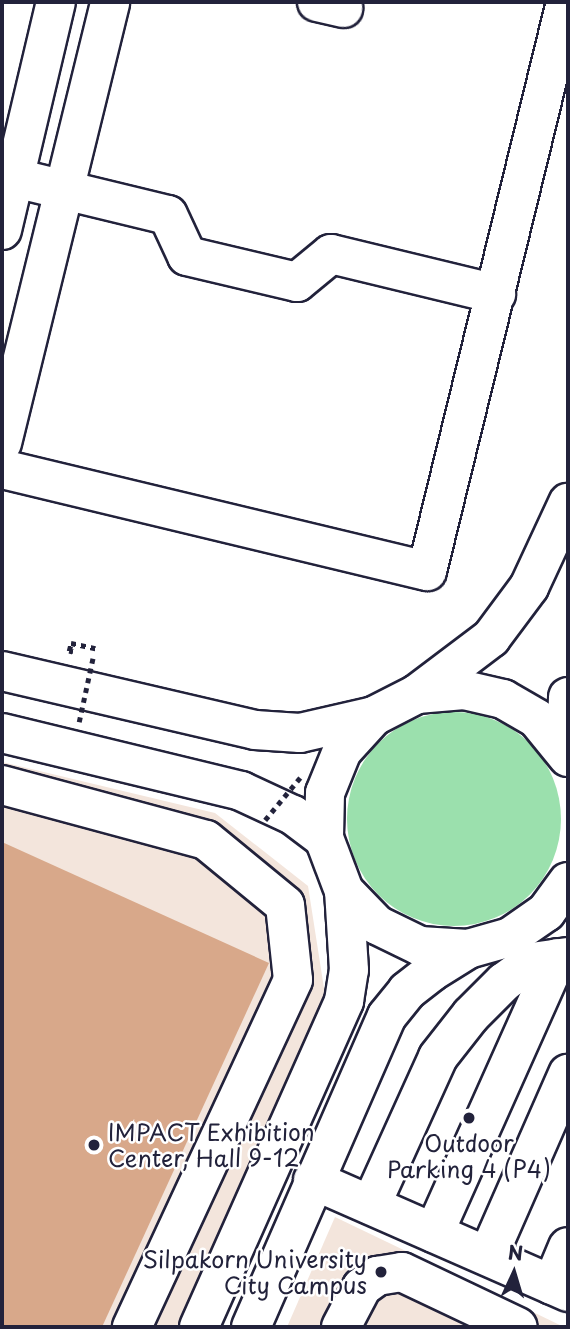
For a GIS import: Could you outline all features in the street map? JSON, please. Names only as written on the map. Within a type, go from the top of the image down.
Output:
[{"type":"street","points":[[2,230],[56,2]]},
{"type":"street","points":[[2,443],[110,2]]},
{"type":"street","points":[[2,469],[426,571],[566,2]]},
{"type":"street","points":[[15,178],[168,215],[187,256],[297,282],[331,254],[496,294]]},
{"type":"street","points":[[2,671],[255,730],[300,733],[374,716],[416,694],[491,638],[529,587],[568,503]]},
{"type":"street","points":[[416,694],[464,690],[503,699],[537,719],[567,754]]},
{"type":"street","points":[[567,754],[568,697]]},
{"type":"street","points":[[200,1327],[344,1001],[349,970],[344,891],[324,838],[325,793],[342,751],[374,716]]},
{"type":"street","points":[[2,733],[241,791],[293,815],[324,838]]},
{"type":"street","points":[[2,785],[206,840],[285,905],[293,980],[132,1327]]},
{"type":"street","points":[[251,1327],[387,1016],[415,985],[468,949],[510,937],[557,913],[568,882]]},
{"type":"street","points":[[344,891],[377,925],[420,946],[468,949]]},
{"type":"street","points":[[370,1205],[438,1057],[471,1016],[504,982],[532,962],[563,958]]},
{"type":"street","points":[[434,1233],[563,958]]},
{"type":"street","points":[[488,1256],[568,1074]]},
{"type":"street","points":[[313,1180],[560,1288],[568,1247]]},
{"type":"street","points":[[341,1327],[362,1287],[377,1276],[402,1272],[518,1327]]},
{"type":"path","points":[[79,722],[93,657],[69,651],[71,643],[95,648]]},
{"type":"path","points":[[265,820],[303,774]]},
{"type":"shaded area","points":[[2,762],[215,813],[308,886],[326,1001],[180,1327],[2,1327]]},
{"type":"shaded area","name":"Silpakorn University City Campus","points":[[335,1217],[564,1327],[287,1327]]},
{"type":"green space","points":[[454,712],[495,720],[530,743],[553,778],[561,819],[553,860],[530,895],[495,918],[454,926],[413,918],[378,895],[355,860],[347,819],[355,778],[378,743],[413,720]]},
{"type":"building","name":"IMPACT Exhibition Center, Hall 9-12","points":[[2,842],[269,963],[102,1327],[2,1327]]},
{"type":"place","name":"Outdoor Parking 4 (P4)","points":[[469,1118]]},
{"type":"place","name":"IMPACT Exhibition Center, Hall 9-12","points":[[94,1145]]},
{"type":"place","name":"Silpakorn University City Campus","points":[[381,1272]]}]
